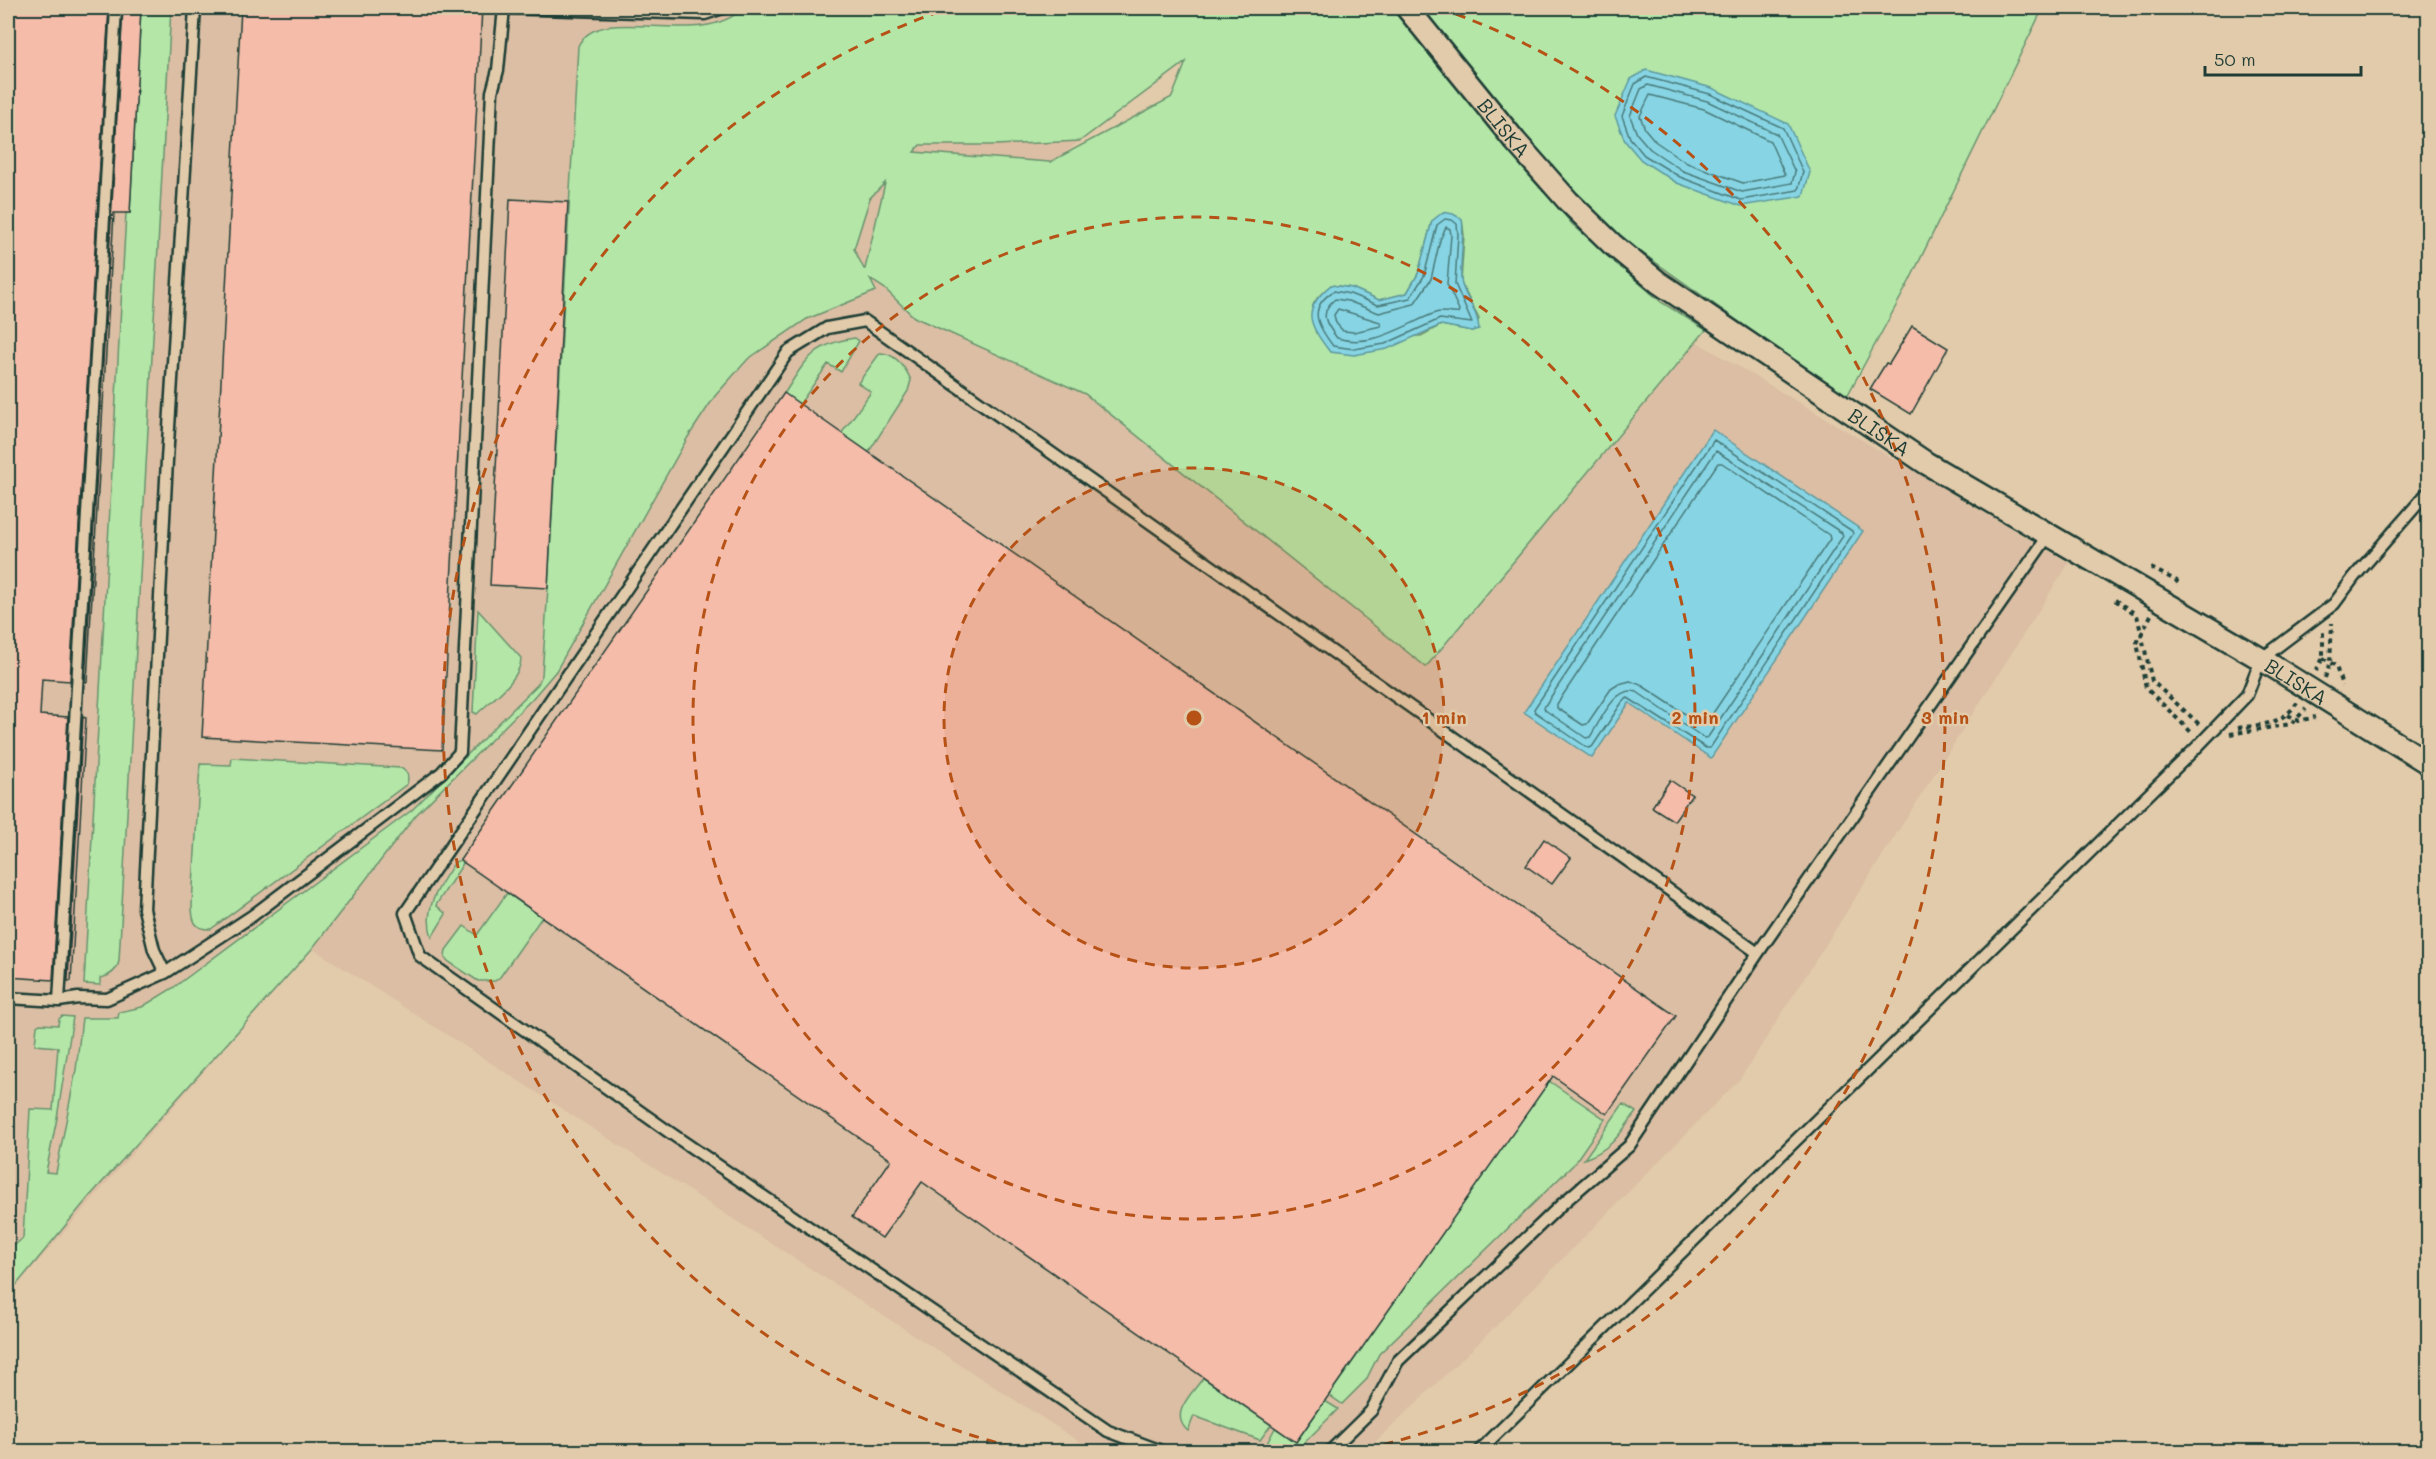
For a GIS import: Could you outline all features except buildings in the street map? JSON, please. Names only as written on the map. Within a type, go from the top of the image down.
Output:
[{"type":"street","name":"BLISKA","points":[[1407,8],[1515,141],[1568,201],[1612,244],[1659,282],[1916,456],[2048,536],[2261,659],[2428,763]]},
{"type":"lane","points":[[59,1001],[116,8]]},
{"type":"lane","points":[[165,973],[154,950],[144,909],[167,460],[195,8]]},
{"type":"lane","points":[[8,998],[59,1001],[78,998],[107,999],[165,973],[261,909],[441,773],[460,752],[492,92],[498,70],[504,8],[705,14],[723,8]]},
{"type":"lane","points":[[1164,1452],[1108,1431],[669,1132],[420,956],[405,913],[788,352],[827,328],[865,321],[1758,953]]},
{"type":"lane","points":[[1478,1452],[2202,742],[2247,695],[2261,659],[2334,604],[2354,577],[2428,492]]},
{"type":"lane","points":[[1329,1452],[1371,1411],[1398,1361],[1562,1204],[1629,1146],[1758,953],[2048,536]]},
{"type":"path","points":[[2147,566],[2177,581],[2168,590]]},
{"type":"path","points":[[2110,596],[2137,615],[2152,681],[2202,727]]},
{"type":"path","points":[[2312,680],[2323,658],[2323,628],[2327,612],[2334,604]]},
{"type":"path","points":[[2323,686],[2330,662],[2334,604]]},
{"type":"path","points":[[2155,608],[2137,643],[2146,688],[2207,747],[2222,735],[2291,724],[2313,703]]},
{"type":"path","points":[[2323,658],[2336,666],[2343,690]]},
{"type":"path","points":[[2230,730],[2274,722],[2288,716],[2302,697]]},
{"type":"path","points":[[2288,716],[2300,721],[2321,716]]},
{"type":"shaded area","points":[[8,8],[1258,8],[884,288],[914,317],[1085,394],[1426,667],[1697,342],[2069,563],[1740,1079],[1496,1326],[1366,1451],[1094,1451],[312,948],[8,1296]]},
{"type":"green space","points":[[141,8],[171,8],[119,961],[117,968],[107,976],[100,978],[100,985],[84,984],[126,213],[130,213]]},
{"type":"green space","points":[[743,8],[1394,8],[1572,224],[1661,302],[1706,330],[1426,667],[1085,394],[914,317],[884,288],[870,279],[876,291],[807,319],[748,359],[715,396],[688,437],[556,671],[532,699],[416,815],[311,950],[89,1197],[8,1295],[8,1251],[23,1238],[30,1109],[53,1110],[58,1047],[35,1045],[37,1026],[40,1024],[58,1025],[62,1016],[73,1017],[46,1172],[56,1173],[76,1070],[82,1018],[118,1018],[119,1012],[142,1007],[173,988],[412,810],[538,684],[542,675],[548,588],[578,46],[590,33],[607,27],[702,26],[724,20]],"holes":[[[1186,62],[1172,97],[1050,162],[914,152],[920,145],[996,145],[1080,141]],[[885,183],[864,269],[854,249],[870,198]],[[1462,219],[1464,235],[1461,283],[1479,319],[1472,331],[1441,325],[1421,336],[1316,333],[1312,317],[1313,305],[1315,300],[1331,285],[1352,288],[1379,300],[1407,293],[1418,274],[1432,221]]]},
{"type":"green space","points":[[1421,8],[2043,8],[1909,282],[1846,398],[1610,230],[1545,160],[1465,66]]},
{"type":"green space","points":[[855,338],[859,341],[841,372],[828,364],[799,405],[784,394],[805,363],[819,349],[829,344]]},
{"type":"green space","points":[[880,353],[895,358],[911,380],[908,391],[868,453],[841,434],[871,392],[858,383]]},
{"type":"green space","points":[[478,610],[521,658],[520,666],[511,681],[477,714],[473,712]]},
{"type":"green space","points":[[232,758],[401,768],[407,773],[408,781],[211,929],[205,929],[195,923],[192,910],[200,764],[231,765]]},
{"type":"green space","points":[[460,860],[464,862],[436,905],[446,914],[432,937],[429,916],[434,897],[455,862]]},
{"type":"green space","points":[[507,893],[542,917],[500,977],[495,981],[478,981],[449,962],[445,958],[446,950],[464,926],[477,935]]},
{"type":"green space","points":[[1549,1081],[1605,1119],[1573,1165],[1379,1354],[1366,1380],[1342,1404],[1329,1395]]},
{"type":"green space","points":[[1623,1104],[1636,1112],[1608,1146],[1584,1159]]},
{"type":"green space","points":[[1203,1378],[1271,1425],[1260,1440],[1194,1416],[1188,1431],[1182,1424],[1181,1411],[1188,1397]]},
{"type":"green space","points":[[1325,1401],[1338,1409],[1299,1448],[1292,1451],[1263,1451],[1275,1428],[1296,1442]]},
{"type":"water","points":[[1646,70],[1712,88],[1788,124],[1810,172],[1803,196],[1741,206],[1677,183],[1641,160],[1625,141],[1615,116],[1631,79]]},
{"type":"water","points":[[1443,212],[1462,219],[1461,279],[1477,317],[1479,329],[1472,331],[1441,325],[1387,349],[1354,355],[1330,352],[1317,333],[1311,317],[1315,302],[1321,294],[1331,285],[1352,288],[1379,300],[1407,293],[1418,274],[1432,221]]},
{"type":"water","points":[[1713,430],[1863,531],[1711,758],[1629,703],[1592,758],[1524,712]]}]
